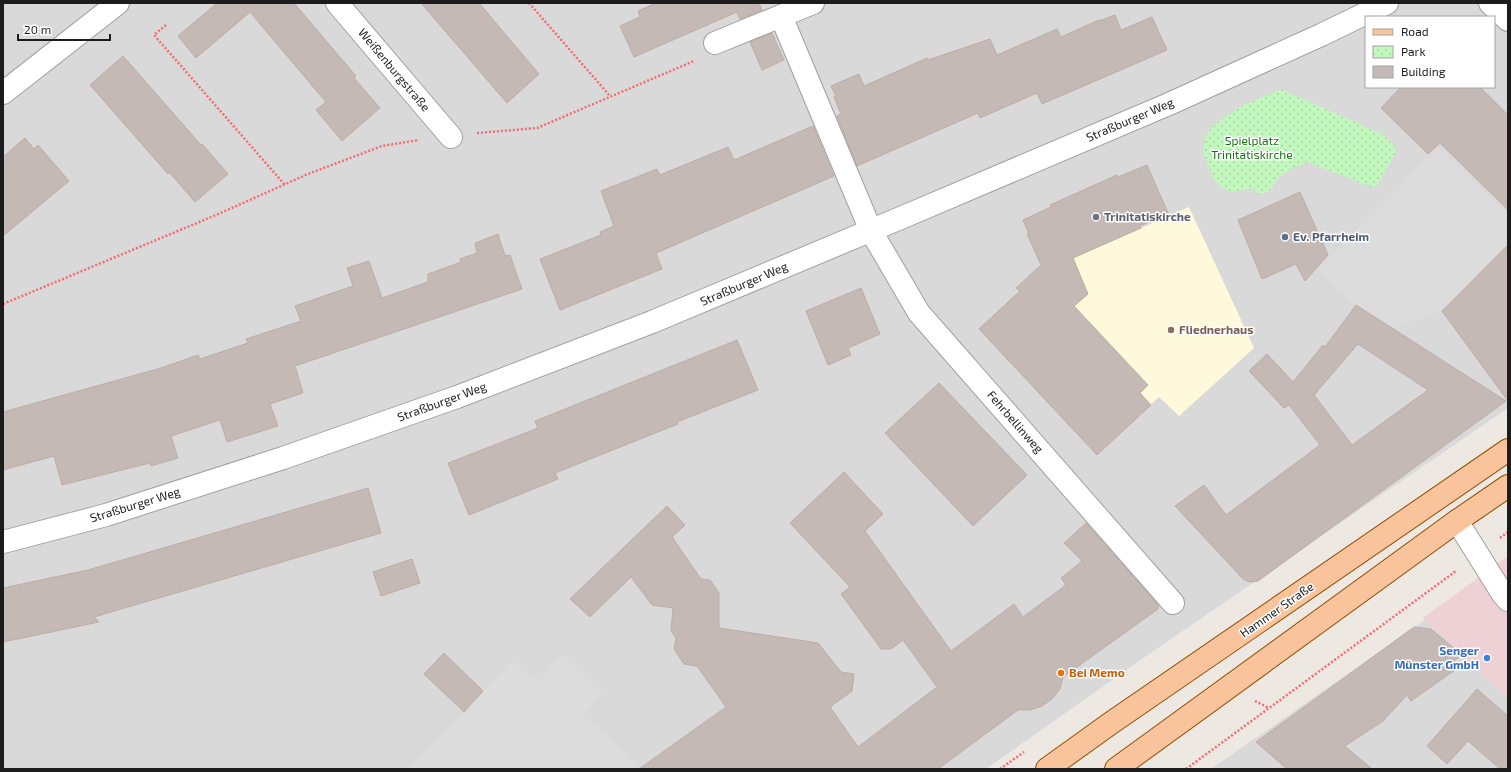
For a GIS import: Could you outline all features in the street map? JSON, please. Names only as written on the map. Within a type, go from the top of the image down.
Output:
[{"type":"main road","name":"Hammer Straße","points":[[1047,769],[1508,450]]},
{"type":"main road","points":[[1116,769],[1457,521],[1508,486]]},
{"type":"street","points":[[3,93],[118,3]]},
{"type":"street","name":"Weißenburgstraße","points":[[337,3],[451,137]]},
{"type":"street","points":[[715,43],[813,3]]},
{"type":"street","name":"Straßburger Weg","points":[[3,542],[106,515],[282,458],[456,397],[652,322],[871,231],[1169,104],[1321,35],[1387,3]]},
{"type":"street","points":[[1490,3],[1508,20]]},
{"type":"street","points":[[781,16],[871,231]]},
{"type":"street","name":"Fehrbellinweg","points":[[871,231],[919,313],[1173,603]]},
{"type":"street","points":[[1457,521],[1502,593],[1508,600]]},
{"type":"path","points":[[529,3],[610,96]]},
{"type":"path","points":[[166,25],[154,34],[285,185]]},
{"type":"path","points":[[3,304],[308,174],[382,146],[537,128],[610,96],[718,52],[715,43]]},
{"type":"path","points":[[1186,769],[1508,532]]},
{"type":"shaded area","points":[[3,3],[1508,3],[1508,408],[1152,652],[986,769],[3,769]]},
{"type":"shaded area","points":[[1438,147],[1508,214],[1508,243],[1442,311],[1393,328],[1355,305],[1318,270]]},
{"type":"shaded area","name":"Fliednerhaus","points":[[1189,207],[1254,348],[1179,416],[1159,397],[1097,455],[1040,394],[1103,337],[1083,316],[1066,313],[1088,294],[1073,258]]},
{"type":"shaded area","name":"Senger Münster GmbH","points":[[1508,556],[1508,698],[1423,618]]},
{"type":"shaded area","points":[[1508,562],[1508,769],[1211,769]]},
{"type":"shaded area","points":[[561,655],[603,694],[583,715],[610,738],[637,767],[634,769],[408,769],[513,661],[537,682]]},
{"type":"green space","name":"Spielplatz Trinitatiskirche","points":[[1281,89],[1384,135],[1394,145],[1396,152],[1377,186],[1371,187],[1308,162],[1297,166],[1282,175],[1272,189],[1258,195],[1254,188],[1231,192],[1222,188],[1215,180],[1203,153],[1205,137],[1213,126],[1240,107]]},
{"type":"building","points":[[217,3],[294,3],[356,76],[354,78],[380,108],[342,141],[316,110],[326,102],[250,12],[196,58],[178,36]]},
{"type":"building","points":[[421,3],[479,3],[539,74],[507,103]]},
{"type":"building","points":[[656,3],[759,3],[762,10],[740,19],[737,12],[634,57],[620,26],[640,17],[638,11]]},
{"type":"building","points":[[1115,15],[1121,30],[1152,17],[1167,50],[1042,104],[1037,93],[980,118],[978,113],[857,166],[837,116],[841,114],[834,97],[836,96],[831,86],[859,74],[864,86],[927,58],[928,60],[990,39],[997,55],[1057,29],[1061,37],[1099,20]]},
{"type":"building","points":[[772,33],[784,60],[762,70],[750,42]]},
{"type":"building","points":[[123,56],[228,174],[195,202],[169,172],[168,174],[90,85]]},
{"type":"building","points":[[1400,88],[1481,88],[1508,115],[1508,210],[1440,143],[1428,154],[1381,108]]},
{"type":"building","points":[[813,126],[834,176],[656,253],[662,269],[560,310],[540,259],[601,235],[600,232],[614,226],[601,191],[657,169],[660,175],[728,147],[734,160]]},
{"type":"building","points":[[25,138],[34,149],[38,145],[69,181],[3,236],[3,157]]},
{"type":"building","points":[[1147,165],[1168,213],[1140,226],[1141,228],[1073,258],[1088,294],[1074,306],[1148,385],[1140,393],[1151,405],[1097,455],[979,329],[1020,291],[1016,288],[1041,265],[1027,234],[1029,234],[1023,220],[1051,207],[1050,205],[1117,175],[1118,177]]},
{"type":"building","name":"Ev. Pfarrheim","points":[[1300,192],[1328,255],[1305,281],[1296,264],[1262,279],[1238,220]]},
{"type":"building","points":[[498,234],[505,256],[510,255],[522,289],[295,366],[303,393],[270,404],[278,426],[227,442],[220,420],[171,436],[178,458],[151,466],[150,463],[62,485],[54,456],[3,470],[3,412],[161,368],[198,355],[200,359],[248,343],[246,339],[301,321],[295,306],[353,286],[347,268],[369,261],[382,298],[428,282],[428,274],[461,262],[460,259],[477,253],[475,243]]},
{"type":"building","points":[[1508,245],[1508,401],[1442,311]]},
{"type":"building","points":[[861,288],[880,334],[848,348],[851,355],[828,365],[806,311]]},
{"type":"building","points":[[1356,305],[1506,401],[1258,581],[1247,581],[1243,579],[1175,506],[1204,485],[1226,515],[1320,445],[1289,405],[1284,408],[1249,371],[1267,354],[1293,382],[1323,345],[1325,347]],"holes":[[[1358,344],[1428,390],[1352,445],[1314,395]]]},
{"type":"building","points":[[737,340],[758,390],[555,473],[558,479],[469,515],[448,463],[538,428],[535,421]]},
{"type":"building","points":[[939,383],[1027,475],[973,526],[885,433]]},
{"type":"building","points":[[844,472],[883,514],[865,531],[951,651],[1014,604],[1023,617],[1066,585],[1061,578],[1082,561],[1064,543],[1086,523],[1158,605],[1158,609],[1063,677],[1060,689],[1052,699],[1042,706],[1030,710],[1018,710],[938,769],[639,769],[726,707],[697,666],[684,664],[674,649],[676,638],[671,631],[673,608],[652,605],[631,577],[590,617],[570,599],[667,506],[685,525],[672,537],[701,579],[710,580],[719,593],[719,628],[818,643],[841,672],[854,674],[852,691],[830,707],[858,747],[937,687],[903,640],[891,649],[881,649],[841,594],[850,587],[790,523]]},
{"type":"building","points":[[368,488],[381,533],[94,617],[99,622],[3,642],[3,588],[88,570]]},
{"type":"building","points":[[412,559],[420,583],[381,596],[373,572]]},
{"type":"building","points":[[1414,627],[1431,629],[1462,655],[1449,665],[1455,670],[1411,701],[1407,695],[1383,721],[1345,746],[1372,769],[1287,769],[1256,742]]},
{"type":"building","points":[[444,653],[483,691],[464,712],[424,674]]},
{"type":"building","points":[[1477,689],[1508,716],[1508,769],[1500,769],[1468,741],[1447,764],[1427,746]]},
{"type":"place","name":"Trinitatiskirche","points":[[1096,217]]},
{"type":"place","name":"Ev. Pfarrheim","points":[[1285,237]]},
{"type":"place","name":"Fliednerhaus","points":[[1171,330]]},
{"type":"place","name":"Senger Münster GmbH","points":[[1487,658]]},
{"type":"place","name":"Bei Memo","points":[[1061,673]]}]
